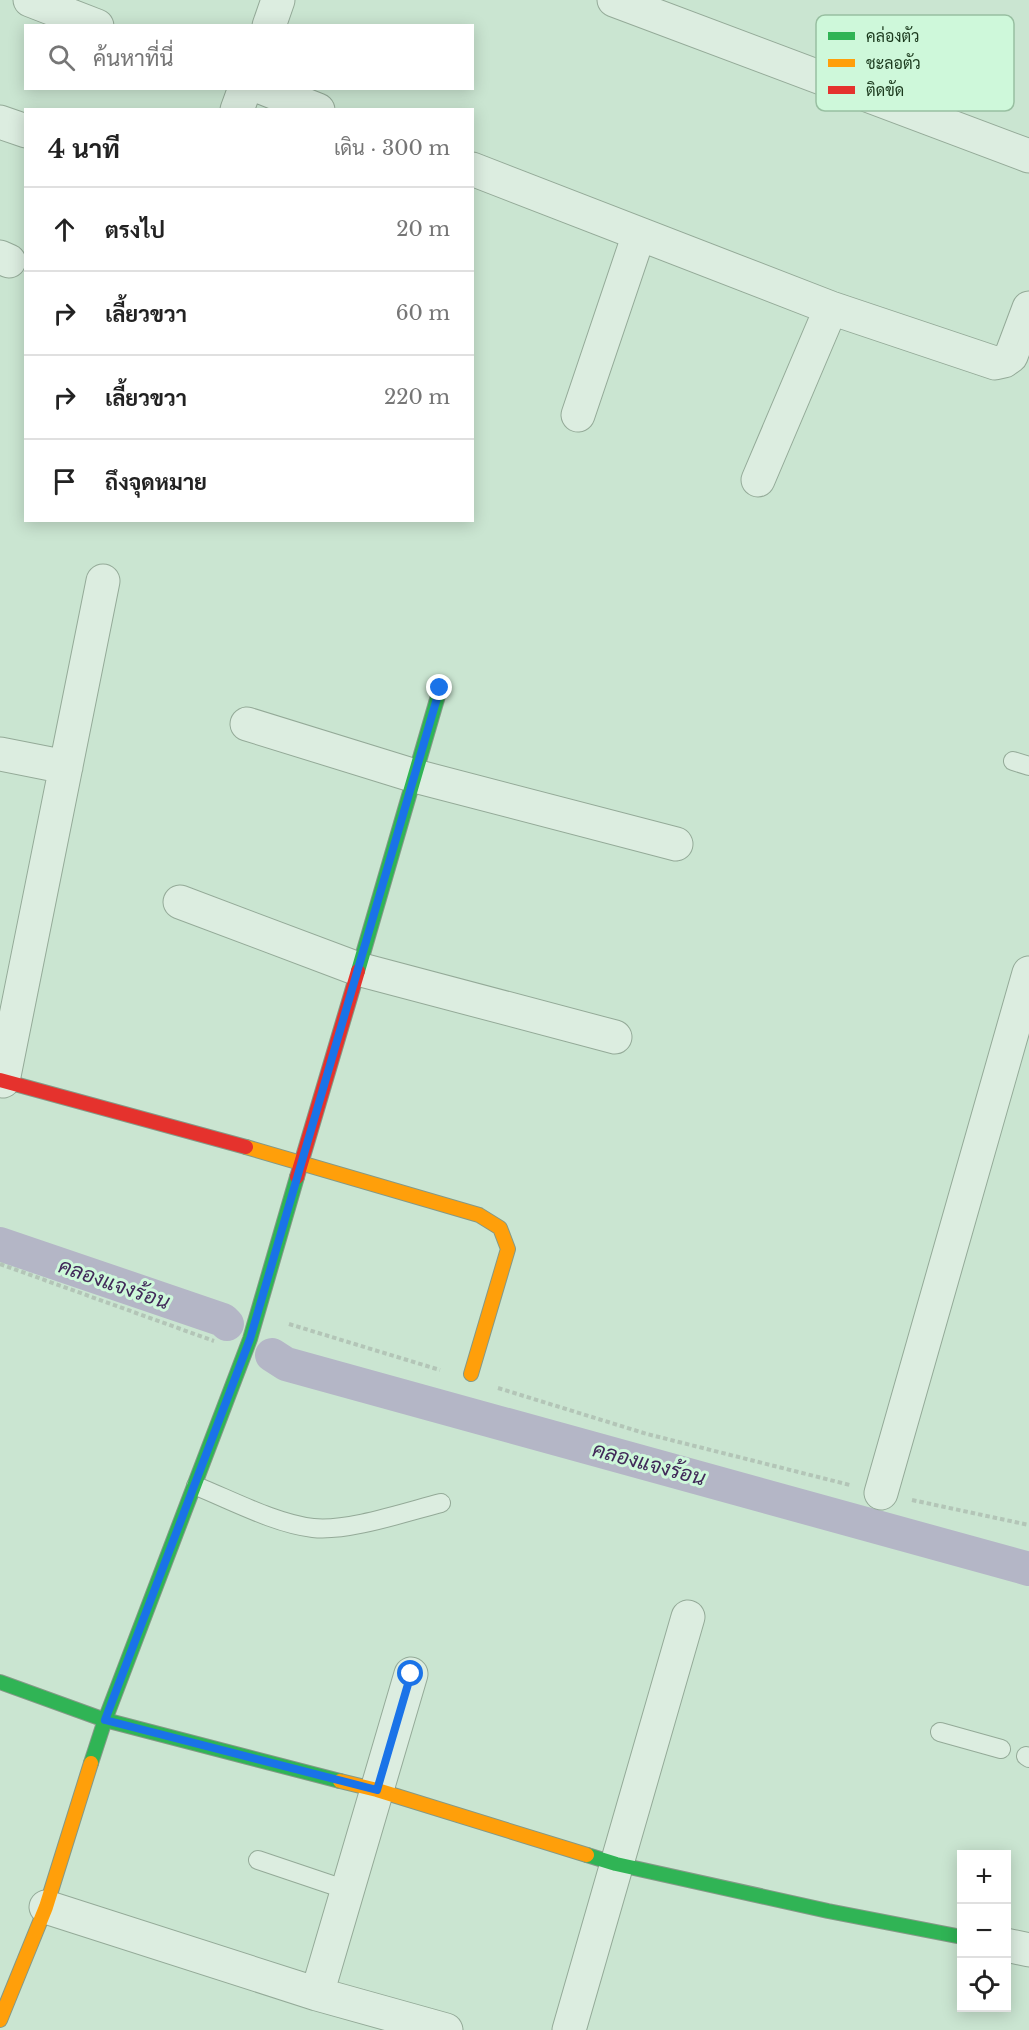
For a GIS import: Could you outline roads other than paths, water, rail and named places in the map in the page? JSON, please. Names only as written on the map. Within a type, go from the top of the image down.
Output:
[{"type":"street","points":[[30,0],[92,24]]},
{"type":"street","points":[[270,24],[278,0]]},
{"type":"street","points":[[614,0],[816,76]]},
{"type":"street","points":[[238,108],[244,90]]},
{"type":"street","points":[[268,90],[313,108]]},
{"type":"street","points":[[909,111],[1029,156]]},
{"type":"street","points":[[0,122],[24,130]]},
{"type":"street","points":[[474,170],[831,308],[995,363],[1011,356],[1029,308]]},
{"type":"street","points":[[578,416],[639,234]]},
{"type":"street","points":[[758,480],[831,308]]},
{"type":"street","points":[[103,581],[1,1081],[302,1162],[479,1215],[501,1228],[508,1249],[471,1374]]},
{"type":"street","points":[[0,2020],[46,1907],[105,1720],[245,1353],[440,688]]},
{"type":"street","points":[[247,724],[415,776],[676,844]]},
{"type":"street","points":[[0,754],[66,767]]},
{"type":"street","points":[[180,902],[358,969],[615,1037]]},
{"type":"street","points":[[881,1493],[1029,973]]},
{"type":"street","points":[[569,2030],[688,1617]]},
{"type":"street","points":[[317,1994],[411,1674]]},
{"type":"street","points":[[0,1682],[105,1720],[377,1790],[616,1864],[828,1911],[957,1936]]},
{"type":"street","points":[[46,1907],[317,1994],[446,2030]]},
{"type":"street","points":[[1011,1947],[1029,1950]]},
{"type":"lane","points":[[196,1486],[283,1521],[315,1528],[356,1525],[441,1503]]},
{"type":"lane","points":[[940,1732],[1001,1749]]},
{"type":"lane","points":[[258,1860],[347,1890]]},
{"type":"waterway","name":"คลองแจงร้อน","points":[[0,1244],[223,1320],[227,1324]]},
{"type":"waterway","name":"คลองแจงร้อน","points":[[272,1355],[286,1364],[1029,1569]]}]
